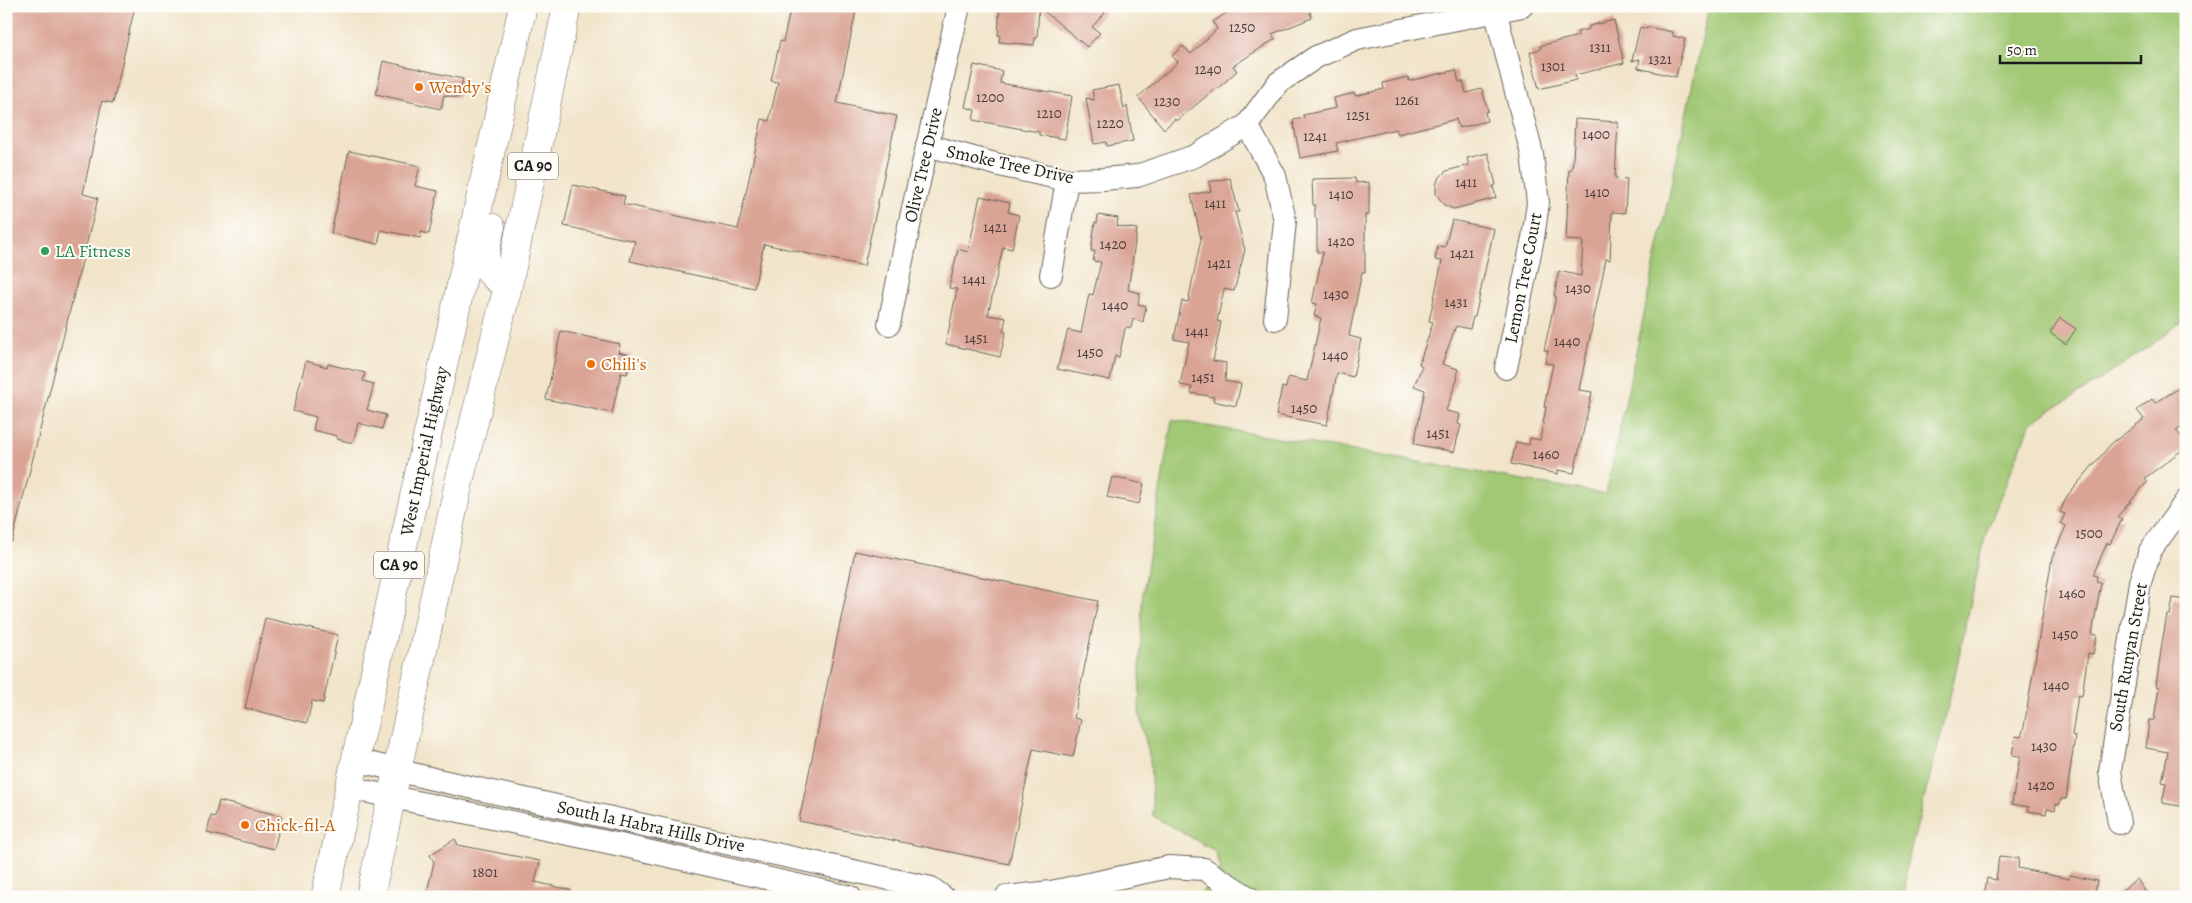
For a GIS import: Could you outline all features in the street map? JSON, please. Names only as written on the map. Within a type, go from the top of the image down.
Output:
[{"type":"main road","name":"West Imperial Highway","points":[[325,897],[523,6]]},
{"type":"main road","name":"CA 90","points":[[370,897],[460,482],[508,286],[567,6]]},
{"type":"main road","points":[[495,132],[503,138],[508,150],[484,261],[488,271],[495,279],[508,286]]},
{"type":"street","name":"Olive Tree Drive","points":[[889,324],[959,6]]},
{"type":"street","name":"Smoke Tree Drive","points":[[927,145],[999,165],[1068,180],[1138,176],[1195,156],[1247,125],[1278,83],[1324,53],[1357,39],[1495,9],[1522,6]]},
{"type":"street","name":"Lemon Tree Court","points":[[1495,9],[1532,154],[1538,203],[1533,238],[1506,368]]},
{"type":"street","points":[[1247,125],[1275,176],[1286,221],[1275,319]]},
{"type":"street","points":[[1051,275],[1068,180]]},
{"type":"street","name":"South Runyan Street","points":[[2119,824],[2110,771],[2115,727],[2140,582],[2150,551],[2182,516]]},
{"type":"street","name":"South la Habra Hills Drive","points":[[356,760],[931,888],[943,897]]},
{"type":"street","name":"South la Habra Hills Drive","points":[[350,788],[616,844],[850,897]]},
{"type":"street","points":[[1006,897],[1051,892],[1169,867],[1204,869],[1248,897]]},
{"type":"green space","points":[[1709,6],[2186,6],[2186,318],[2158,340],[2094,384],[2031,422],[1986,533],[1947,711],[1906,868],[1905,897],[1198,897],[1221,869],[1215,851],[1153,816],[1150,759],[1139,713],[1142,599],[1172,420],[1606,494]]},
{"type":"building","points":[[6,6],[135,6],[113,103],[102,101],[83,194],[98,198],[12,542],[6,541]]},
{"type":"building","points":[[791,6],[857,6],[837,103],[897,116],[864,266],[764,244],[754,288],[630,261],[635,241],[564,226],[573,185],[625,196],[623,204],[738,229],[762,119],[769,121],[778,82],[771,81],[780,41],[783,42]]},
{"type":"building","points":[[1000,6],[1098,6],[1105,13],[1092,27],[1100,33],[1087,47],[1039,7],[1037,38],[1035,38],[1034,45],[999,42]]},
{"type":"building","points":[[1236,6],[1308,6],[1312,18],[1272,34],[1275,39],[1233,66],[1237,71],[1177,121],[1175,119],[1164,129],[1138,97],[1178,62],[1172,56],[1183,46],[1191,54],[1217,29],[1213,22]]},
{"type":"building","points":[[1614,20],[1624,63],[1575,75],[1576,80],[1539,89],[1530,52],[1541,49],[1540,46],[1578,36],[1577,32],[1589,29],[1589,26]]},
{"type":"building","points":[[1640,27],[1673,32],[1673,36],[1685,39],[1676,77],[1638,68],[1640,59],[1632,61]]},
{"type":"building","name":"Wendy's","points":[[383,61],[463,79],[458,98],[444,95],[441,109],[376,94]]},
{"type":"building","points":[[974,65],[1002,71],[1000,83],[1072,96],[1065,139],[1039,135],[1039,132],[973,120],[975,110],[965,107]]},
{"type":"building","points":[[1456,70],[1459,82],[1463,81],[1466,93],[1482,89],[1488,111],[1485,112],[1487,121],[1459,128],[1456,119],[1398,134],[1396,129],[1336,143],[1338,151],[1300,158],[1293,120],[1304,118],[1303,115],[1336,108],[1334,98],[1355,93],[1355,96],[1384,89],[1383,83],[1408,77],[1409,81]]},
{"type":"building","points":[[1119,85],[1124,109],[1127,106],[1133,141],[1107,146],[1106,142],[1094,144],[1086,98],[1094,100],[1092,90]]},
{"type":"building","points":[[1575,119],[1618,122],[1615,178],[1627,179],[1625,213],[1612,212],[1610,260],[1606,259],[1579,390],[1592,392],[1574,473],[1558,470],[1558,474],[1511,464],[1516,442],[1529,445],[1530,438],[1540,440],[1546,407],[1544,407],[1553,364],[1545,363],[1548,351],[1544,350],[1556,296],[1554,296],[1559,271],[1581,276],[1583,241],[1566,240],[1569,170],[1571,170],[1573,162]]},
{"type":"building","points":[[349,151],[420,166],[415,186],[438,191],[429,234],[421,232],[420,238],[381,230],[378,244],[331,233]]},
{"type":"building","points":[[1488,153],[1496,185],[1493,186],[1496,198],[1454,209],[1444,205],[1436,194],[1438,179],[1446,171],[1469,165],[1467,158]]},
{"type":"building","points":[[1230,178],[1239,212],[1235,212],[1245,250],[1234,291],[1224,289],[1217,321],[1221,322],[1213,361],[1226,363],[1225,381],[1241,384],[1236,406],[1213,401],[1214,397],[1191,393],[1192,387],[1180,385],[1189,342],[1174,339],[1182,301],[1188,302],[1201,239],[1191,195],[1211,191],[1209,182]]},
{"type":"building","points":[[1355,178],[1356,183],[1369,182],[1369,215],[1365,215],[1365,272],[1362,272],[1349,336],[1361,339],[1353,377],[1337,373],[1327,425],[1276,415],[1282,387],[1286,388],[1288,377],[1307,381],[1321,318],[1314,316],[1317,304],[1312,303],[1323,252],[1317,252],[1317,218],[1315,218],[1315,205],[1313,205],[1312,179]]},
{"type":"building","points":[[980,196],[1010,203],[1008,212],[1019,215],[1012,249],[1003,247],[988,315],[1006,318],[1003,331],[1006,332],[1000,357],[946,344],[957,289],[949,288],[958,249],[968,252]]},
{"type":"building","points":[[1098,215],[1118,218],[1117,226],[1137,229],[1128,290],[1140,293],[1138,304],[1146,306],[1143,322],[1133,319],[1131,328],[1127,327],[1125,329],[1119,357],[1115,356],[1110,380],[1057,369],[1068,330],[1081,333],[1089,294],[1093,295],[1101,262],[1093,261],[1095,251],[1091,251],[1095,222],[1097,223]]},
{"type":"building","points":[[1452,220],[1494,229],[1475,317],[1473,317],[1470,329],[1456,326],[1442,364],[1458,369],[1456,376],[1458,377],[1446,411],[1460,414],[1458,424],[1461,425],[1454,452],[1414,444],[1425,390],[1414,386],[1422,366],[1419,364],[1433,322],[1429,321],[1442,261],[1435,260],[1438,246],[1445,247]]},
{"type":"building","points":[[2060,318],[2076,329],[2066,344],[2050,333]]},
{"type":"building","name":"Chili's","points":[[561,331],[620,344],[618,352],[631,355],[627,374],[621,373],[612,413],[546,399]]},
{"type":"building","points":[[306,361],[327,367],[328,364],[365,373],[363,381],[374,384],[367,410],[386,415],[382,429],[358,423],[353,443],[337,439],[337,436],[313,430],[316,417],[293,411]]},
{"type":"building","points":[[2186,384],[2186,424],[2176,430],[2186,443],[2186,447],[2145,478],[2148,481],[2117,517],[2122,519],[2110,544],[2107,543],[2093,575],[2097,576],[2096,582],[2101,583],[2092,634],[2097,635],[2093,654],[2088,653],[2082,696],[2078,695],[2072,735],[2075,736],[2066,799],[2061,799],[2059,805],[2056,804],[2055,810],[2047,808],[2046,814],[2028,811],[2029,807],[2012,804],[2020,756],[2012,755],[2015,736],[2021,737],[2024,727],[2052,558],[2066,526],[2061,523],[2065,514],[2060,512],[2067,496],[2111,444],[2144,419],[2137,410],[2152,399],[2155,403]]},
{"type":"building","points":[[1112,477],[1144,484],[1139,504],[1107,497]]},
{"type":"building","points":[[855,551],[1098,601],[1074,718],[1081,720],[1073,757],[1033,749],[1009,864],[799,821]]},
{"type":"building","points":[[2173,598],[2186,600],[2186,807],[2162,803],[2166,783],[2162,782],[2168,752],[2146,748],[2149,720],[2154,720],[2159,687],[2156,686],[2162,643],[2167,615],[2170,615]]},
{"type":"building","points":[[265,618],[338,635],[323,703],[312,701],[307,723],[245,708]]},
{"type":"building","name":"Chick-fil-A","points":[[219,801],[282,816],[274,849],[207,833],[211,816],[215,817]]},
{"type":"building","points":[[455,839],[458,845],[540,861],[535,882],[571,890],[571,897],[426,897],[434,862],[430,855]]},
{"type":"building","points":[[1999,856],[2019,858],[2018,868],[2069,879],[2070,875],[2097,881],[2094,897],[1984,897],[1987,878],[1996,880]]},
{"type":"building","points":[[2137,879],[2149,897],[2113,897]]},
{"type":"place","name":"Wendy's","points":[[419,87]]},
{"type":"place","name":"LA Fitness","points":[[45,251]]},
{"type":"place","name":"Chili's","points":[[591,364]]},
{"type":"place","name":"Chick-fil-A","points":[[245,825]]}]
